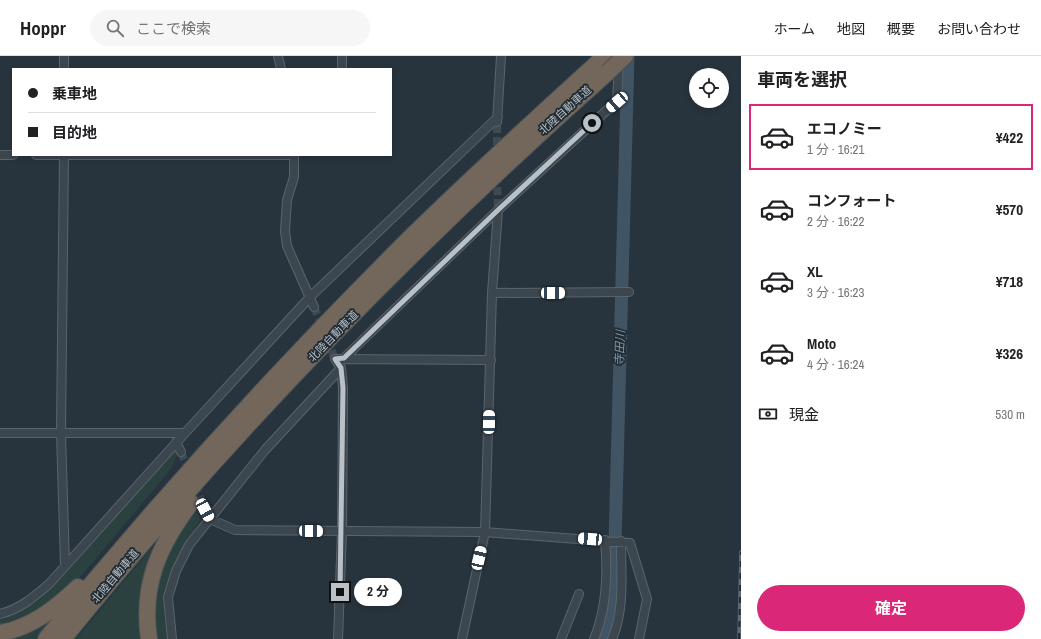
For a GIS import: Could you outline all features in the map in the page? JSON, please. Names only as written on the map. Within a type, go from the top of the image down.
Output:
[{"type":"highway","name":"北陸自動車道","points":[[46,639],[110,562],[215,442],[283,369],[412,236],[606,64],[625,56]]},
{"type":"highway","name":"北陸自動車道","points":[[63,639],[173,509],[294,376],[425,242],[545,128],[606,64]]},
{"type":"highway","points":[[149,639],[147,619],[148,591],[156,562],[168,535],[194,499],[294,376]]},
{"type":"highway","points":[[0,632],[20,628],[35,621],[66,599],[107,557],[195,461],[215,442]]},
{"type":"street","points":[[64,56],[64,68]]},
{"type":"street","points":[[278,56],[281,68]]},
{"type":"street","points":[[342,56],[342,68]]},
{"type":"street","points":[[0,614],[27,603],[49,584],[184,433],[310,297],[498,121],[500,56]]},
{"type":"street","points":[[344,358],[498,210],[617,102],[619,56]]},
{"type":"street","points":[[0,155],[12,155]]},
{"type":"street","points":[[64,156],[62,432],[65,566]]},
{"type":"street","points":[[294,156],[294,177],[287,200],[287,246],[314,307]]},
{"type":"street","points":[[462,639],[485,532],[492,293],[498,210]]},
{"type":"street","points":[[492,293],[629,292]]},
{"type":"street","points":[[338,639],[342,531],[343,388],[341,368],[335,359],[491,360]]},
{"type":"street","points":[[172,639],[168,598],[176,571],[189,545],[265,450],[341,368]]},
{"type":"street","points":[[0,433],[184,433]]},
{"type":"street","points":[[176,442],[181,452]]},
{"type":"street","points":[[205,510],[210,519],[235,530],[485,532],[621,541],[630,543],[646,599],[639,639]]},
{"type":"street","points":[[594,639],[600,624],[605,597],[605,540]]},
{"type":"street","points":[[612,639],[616,631],[620,605],[621,541]]},
{"type":"street","points":[[561,639],[579,594]]},
{"type":"green space","points":[[173,449],[178,452],[171,469],[82,575],[54,602],[16,622],[0,626],[0,616],[16,613],[37,601],[53,586]]},
{"type":"green space","points":[[200,509],[203,514],[179,559],[167,588],[165,621],[168,639],[157,639],[154,590],[177,533]]},
{"type":"green space","points":[[154,545],[146,575],[145,639],[76,639]]},
{"type":"green space","points":[[57,613],[36,639],[0,639]]},
{"type":"waterway","name":"寺田川","points":[[604,639],[608,631],[614,580],[628,56]]},
{"type":"tunnel","points":[[497,125],[497,153]]},
{"type":"tunnel","points":[[497,175],[498,210]]},
{"type":"tunnel","points":[[314,307],[323,328]]},
{"type":"tunnel","points":[[327,339],[335,359]]},
{"type":"tunnel","points":[[181,452],[205,510]]},
{"type":"railway","points":[[739,639],[741,552]]},
{"type":"route","points":[[340,592],[343,388],[341,368],[335,359],[344,358],[542,168],[592,123]]}]
